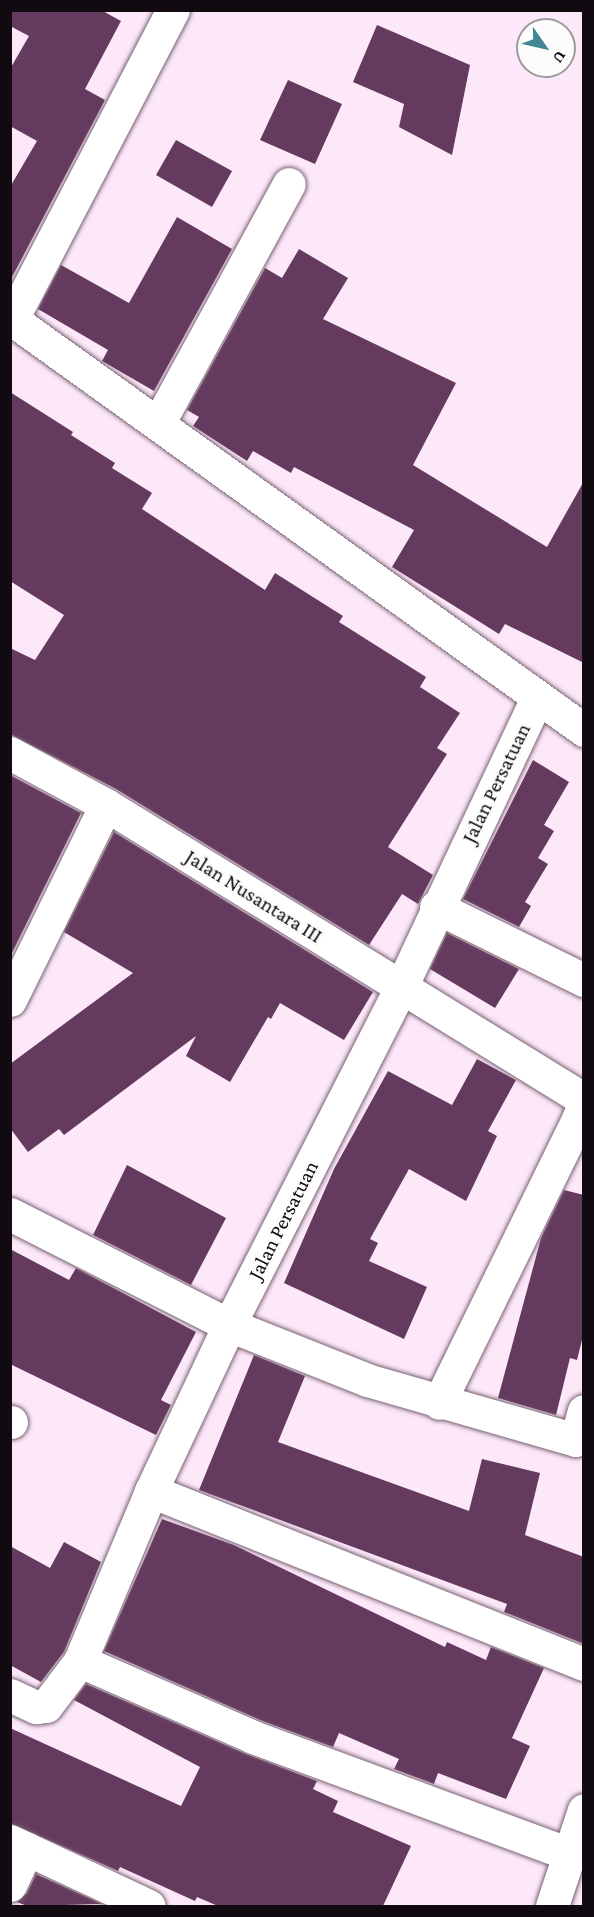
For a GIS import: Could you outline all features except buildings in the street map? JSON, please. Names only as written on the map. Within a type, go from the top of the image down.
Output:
[{"type":"street","points":[[174,10],[11,319],[159,422],[584,730]]},
{"type":"street","points":[[159,422],[289,184]]},
{"type":"street","name":"Jalan Persatuan","points":[[10,1695],[36,1707],[46,1706],[80,1661],[151,1491],[229,1325],[401,987],[436,907],[537,698]]},
{"type":"street","name":"Jalan Nusantara III","points":[[10,753],[106,805],[573,1091],[582,1106],[439,1403]]},
{"type":"street","points":[[10,1000],[106,805]]},
{"type":"street","points":[[436,907],[584,980]]},
{"type":"street","points":[[10,1214],[229,1325],[368,1380],[439,1403],[581,1431]]},
{"type":"street","points":[[151,1491],[584,1664]]},
{"type":"street","points":[[80,1661],[253,1737],[567,1853]]},
{"type":"street","points":[[552,1906],[567,1853],[584,1810]]},
{"type":"street","points":[[10,1885],[19,1845],[149,1906]]}]
